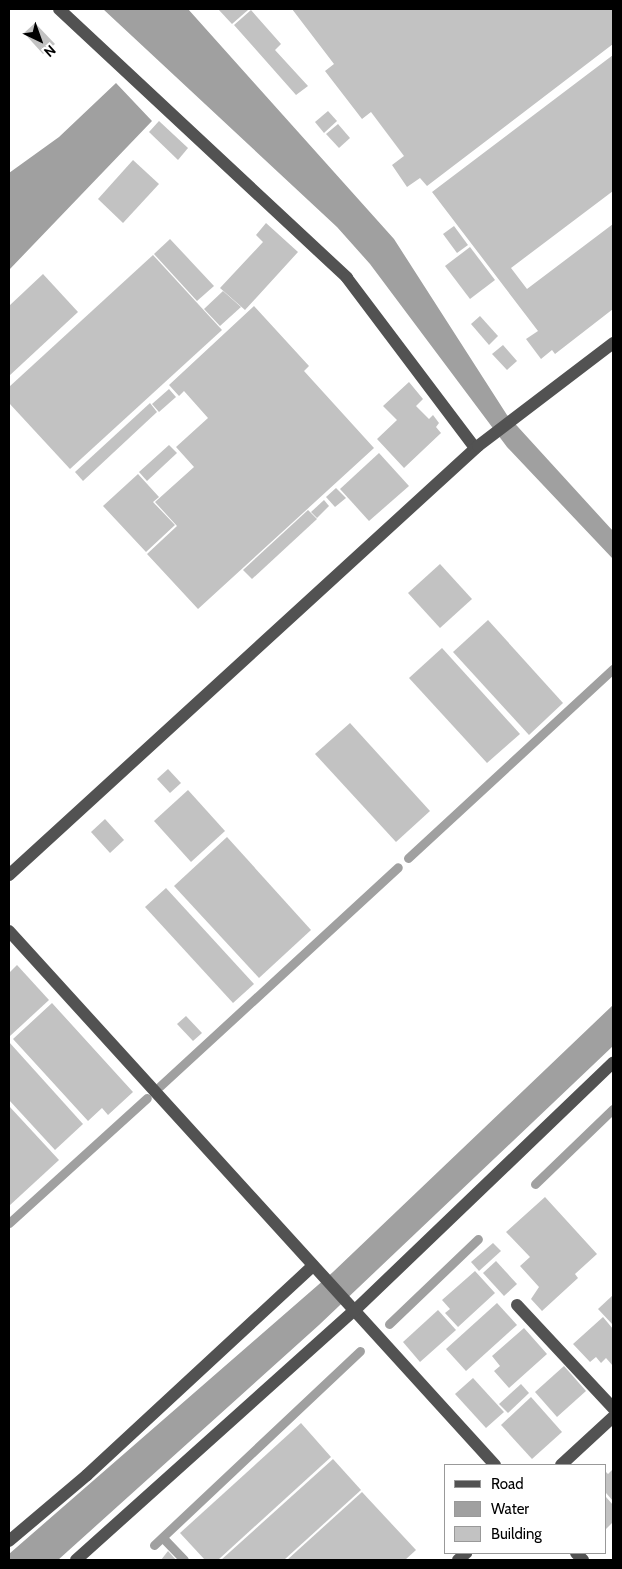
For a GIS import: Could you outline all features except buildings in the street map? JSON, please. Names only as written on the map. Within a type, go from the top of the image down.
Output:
[{"type":"street","points":[[59,9],[347,278],[475,448]]},
{"type":"street","points":[[9,874],[475,448],[613,343]]},
{"type":"street","points":[[9,931],[494,1464]]},
{"type":"street","points":[[76,1560],[613,1063]]},
{"type":"street","points":[[9,1541],[87,1475],[317,1270]]},
{"type":"street","points":[[517,1305],[613,1408]]},
{"type":"street","points":[[562,1464],[613,1417]]},
{"type":"water","points":[[103,9],[188,9],[394,239],[507,415],[613,531],[613,559],[507,447],[370,264],[337,227]]},
{"type":"water","points":[[116,83],[152,121],[9,270],[9,173],[59,137]]},
{"type":"water","points":[[613,1005],[613,1046],[319,1325],[58,1560],[9,1560],[9,1554],[333,1272]]},
{"type":"waterway","points":[[408,858],[613,669]]},
{"type":"waterway","points":[[160,1086],[398,867]]},
{"type":"waterway","points":[[9,1223],[147,1098]]},
{"type":"waterway","points":[[535,1184],[613,1109]]},
{"type":"waterway","points":[[389,1324],[478,1239]]},
{"type":"waterway","points":[[154,1545],[360,1351]]},
{"type":"waterway","points":[[163,1538],[184,1560]]}]
